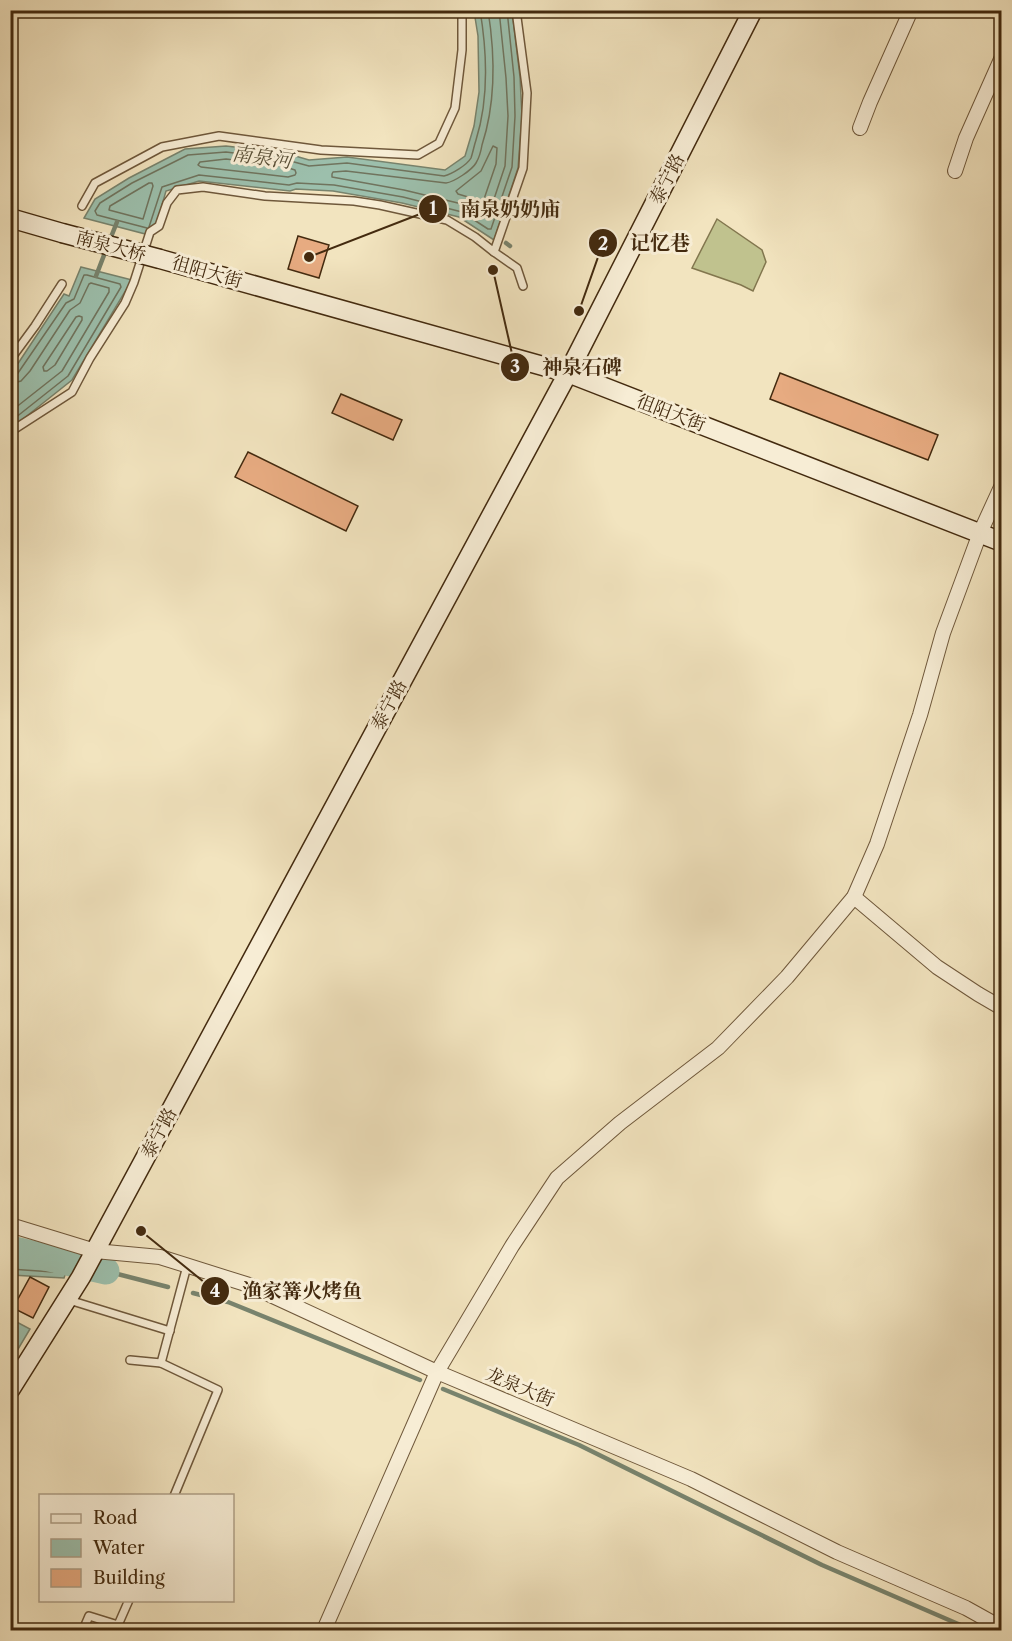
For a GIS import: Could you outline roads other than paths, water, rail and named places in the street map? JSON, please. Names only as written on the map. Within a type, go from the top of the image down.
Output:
[{"type":"street","name":"泰宁路","points":[[10,1390],[95,1251],[568,373],[753,10]]},
{"type":"street","points":[[860,128],[911,10]]},
{"type":"street","points":[[955,171],[966,138],[1002,57]]},
{"type":"street","name":"南泉大桥","points":[[10,218],[160,259]]},
{"type":"street","name":"徂阳大街","points":[[160,259],[568,373],[1002,542]]},
{"type":"street","points":[[324,1630],[437,1372],[512,1246],[557,1178],[620,1123],[718,1048],[787,977],[854,897],[877,844],[920,715],[943,633],[980,533],[1002,485]]},
{"type":"street","points":[[854,897],[937,967],[1002,1008]]},
{"type":"street","name":"龙泉大街","points":[[10,1224],[95,1251],[160,1257],[249,1285],[437,1372],[691,1479],[837,1552],[966,1608],[1002,1628]]},
{"type":"lane","points":[[82,206],[95,183],[162,147],[219,136],[321,150],[418,155],[439,143],[455,108],[462,50],[462,10]]},
{"type":"lane","points":[[494,252],[523,168],[526,93],[516,10]]},
{"type":"lane","points":[[10,432],[72,392],[90,358],[125,303],[150,232],[159,226],[167,203],[177,190],[203,187],[265,196],[354,201],[447,220],[475,237],[517,268],[523,286]]},
{"type":"lane","points":[[10,360],[62,284]]},
{"type":"lane","points":[[161,1363],[187,1266]]},
{"type":"lane","points":[[67,1300],[170,1330]]},
{"type":"lane","points":[[130,1360],[161,1363],[218,1390],[175,1494]]},
{"type":"lane","points":[[83,1630],[89,1616],[118,1625],[128,1602]]},
{"type":"water","points":[[474,11],[512,11],[520,77],[522,116],[518,168],[494,240],[459,217],[402,203],[333,191],[296,189],[290,191],[199,181],[166,191],[153,236],[84,218],[95,199],[129,178],[185,149],[226,146],[285,153],[309,160],[347,157],[445,170],[465,156],[474,126],[479,92],[478,36]]},
{"type":"water","points":[[81,267],[132,280],[72,380],[11,427],[11,373],[64,294],[69,296]]},
{"type":"water","points":[[10,1246],[47,1256],[68,1266],[64,1278],[11,1275]]},
{"type":"water","points":[[11,1319],[30,1329],[11,1361]]},
{"type":"waterway","name":"南泉河","points":[[109,242],[117,222]]},
{"type":"waterway","points":[[506,243],[510,246]]},
{"type":"waterway","name":"南泉河","points":[[96,276],[106,250]]},
{"type":"waterway","points":[[10,1249],[106,1271]]},
{"type":"waterway","points":[[106,1271],[168,1287]]},
{"type":"waterway","points":[[193,1293],[228,1302],[420,1380]]},
{"type":"waterway","points":[[443,1389],[579,1445],[822,1565],[972,1630]]},
{"type":"place","name":"南泉奶奶庙","points":[[309,257]]},
{"type":"place","name":"神泉石碑","points":[[493,270]]},
{"type":"place","name":"记忆巷","points":[[579,311]]},
{"type":"place","name":"渔家篝火烤鱼","points":[[141,1231]]}]
